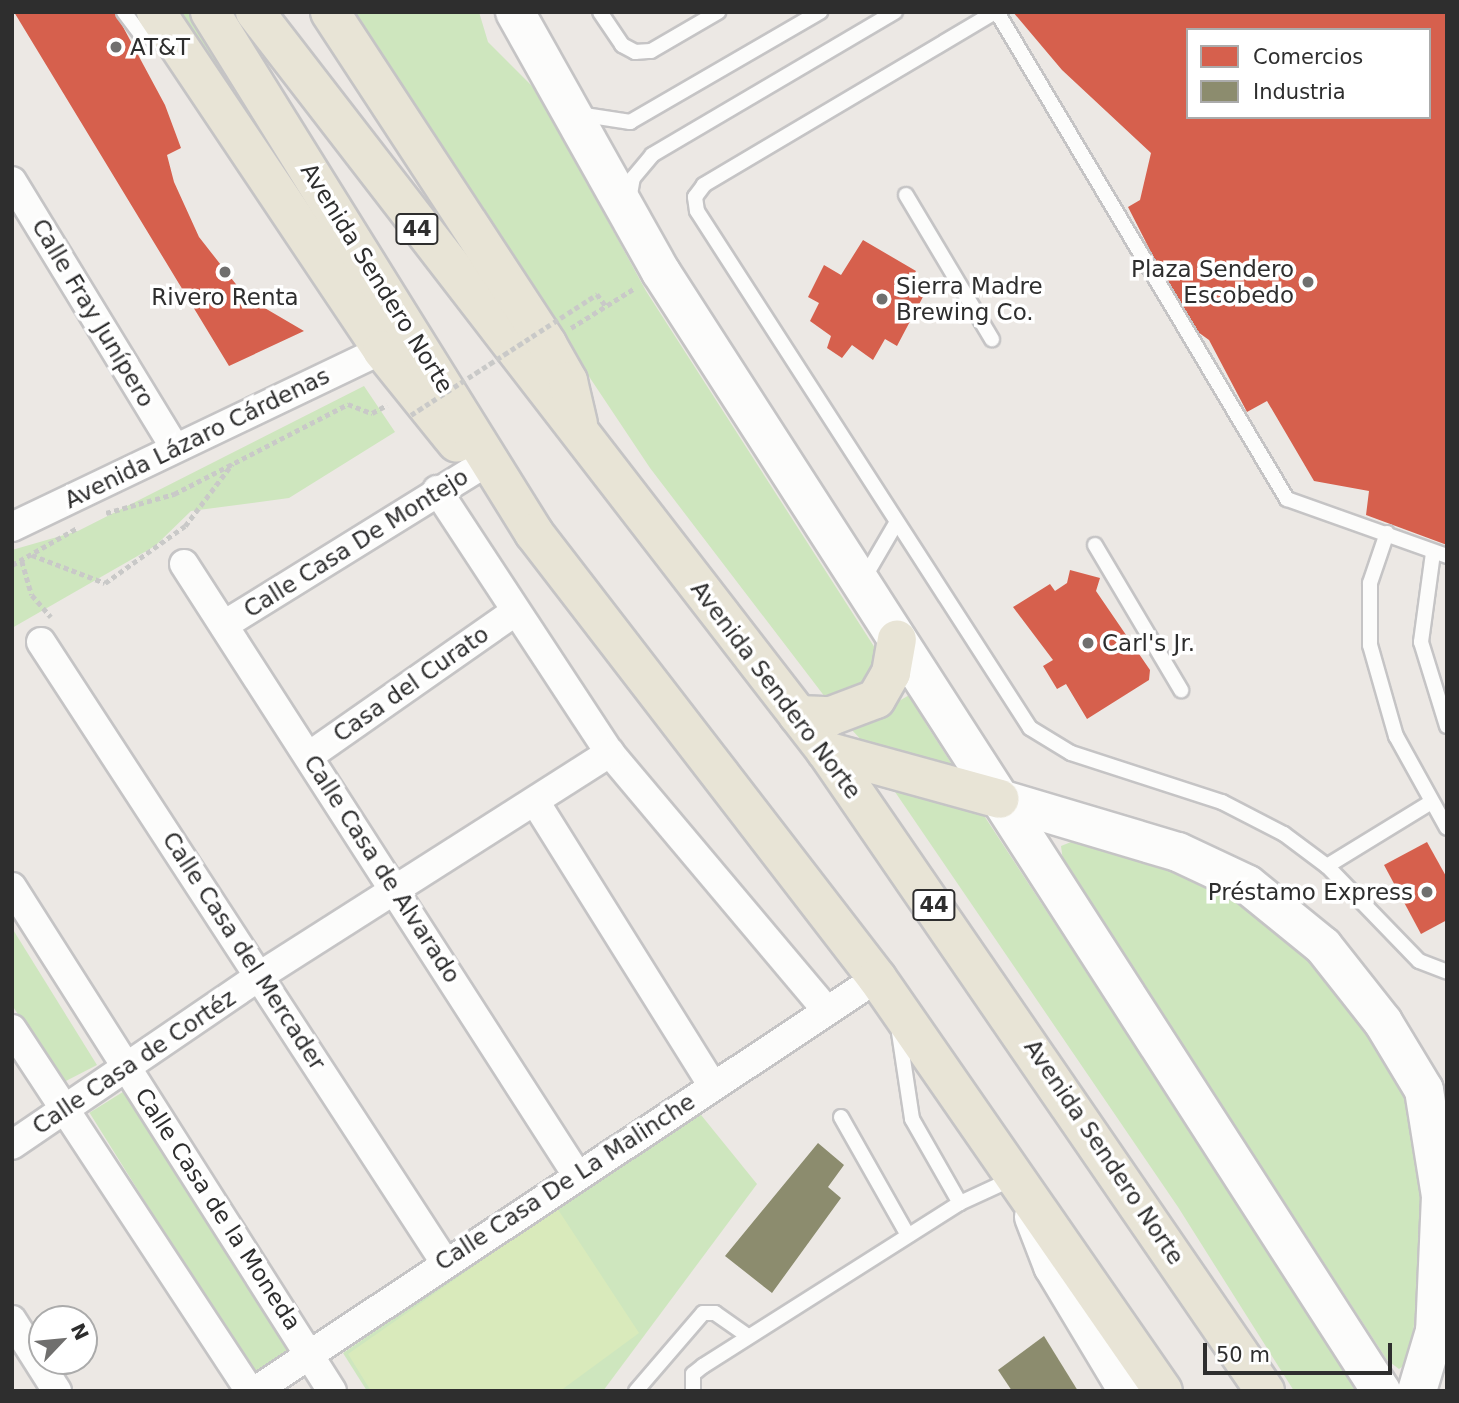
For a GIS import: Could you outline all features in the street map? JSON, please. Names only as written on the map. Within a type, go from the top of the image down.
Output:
[{"type":"main road","points":[[156,12],[382,350],[448,436],[487,460]]},
{"type":"main road","name":"Avenida Sendero Norte","points":[[210,12],[344,221],[487,460],[534,533],[877,978],[1163,1391]]},
{"type":"main road","points":[[330,12],[547,344],[574,400],[579,437]]},
{"type":"main road","name":"Avenida Sendero Norte","points":[[257,16],[579,437],[827,751],[1265,1391]]},
{"type":"main road","points":[[798,715],[831,716],[876,699],[891,673],[897,640]]},
{"type":"main road","points":[[827,751],[1000,799]]},
{"type":"street","points":[[515,12],[661,272],[1381,1391]]},
{"type":"street","name":"Calle Fray Junípero","points":[[12,181],[173,445]]},
{"type":"street","name":"Avenida Lázaro Cárdenas","points":[[12,527],[173,445],[382,350]]},
{"type":"street","name":"Calle Casa De Montejo","points":[[224,625],[487,460]]},
{"type":"street","points":[[437,489],[513,612],[610,753],[825,1008]]},
{"type":"street","name":"Calle Casa de Alvarado","points":[[184,564],[396,889],[577,1175]]},
{"type":"street","name":"Casa del Curato","points":[[309,755],[513,612]]},
{"type":"street","name":"Calle Casa del Mercader","points":[[41,642],[261,975],[444,1261]]},
{"type":"street","name":"Calle Casa de Cortéz","points":[[12,1145],[261,975],[536,803],[610,753]]},
{"type":"street","points":[[1000,799],[1178,852],[1248,885],[1323,946],[1435,1077],[1441,1196],[1441,1331],[1417,1391]]},
{"type":"street","points":[[536,803],[712,1085]]},
{"type":"street","name":"Calle Casa de la Moneda","points":[[12,887],[332,1391]]},
{"type":"street","name":"Calle Casa De La Malinche","points":[[253,1391],[311,1355],[444,1261],[825,1008],[877,978]]},
{"type":"street","points":[[12,1029],[64,1111],[253,1391]]},
{"type":"street","points":[[1019,1181],[1053,1266],[1128,1391]]},
{"type":"street","points":[[12,1320],[57,1391]]},
{"type":"lane","points":[[124,12],[140,33],[182,51]]},
{"type":"lane","points":[[600,12],[622,45],[635,52],[651,51],[718,12]]},
{"type":"lane","points":[[569,112],[630,122],[820,12]]},
{"type":"lane","points":[[628,209],[633,178],[652,155],[895,12]]},
{"type":"lane","points":[[1447,726],[1421,642],[1440,555],[1387,533],[1298,506],[1280,490],[996,12],[704,185],[695,197],[717,245],[895,525],[1030,728],[1071,753],[1222,802],[1284,834],[1327,866],[1419,961],[1447,972]]},
{"type":"lane","points":[[906,195],[992,340]]},
{"type":"lane","points":[[861,584],[895,525]]},
{"type":"lane","points":[[1387,533],[1370,583],[1370,645],[1396,736],[1430,803],[1447,828]]},
{"type":"lane","points":[[1095,545],[1181,690]]},
{"type":"lane","points":[[1327,866],[1430,803]]},
{"type":"lane","points":[[899,1010],[902,1083],[912,1119],[960,1203]]},
{"type":"lane","points":[[841,1117],[906,1232]]},
{"type":"lane","points":[[693,1391],[693,1374],[747,1335],[906,1232],[960,1203],[1019,1181]]},
{"type":"lane","points":[[636,1391],[704,1313],[715,1313],[747,1335]]},
{"type":"path","points":[[411,415],[597,294],[606,306],[547,344]]},
{"type":"path","points":[[98,516],[174,494],[348,404],[372,412],[398,399]]},
{"type":"path","points":[[31,555],[105,583],[185,526],[232,464]]},
{"type":"path","points":[[12,565],[86,522]]},
{"type":"path","points":[[22,561],[32,596],[52,619],[41,642]]},
{"type":"green space","points":[[172,12],[189,12],[377,318]]},
{"type":"green space","points":[[346,12],[479,12],[488,42],[537,91],[646,291],[882,659],[871,685],[849,698],[825,697],[650,468]]},
{"type":"green space","points":[[364,386],[395,432],[289,498],[191,511],[155,546],[12,628],[12,550],[78,531]]},
{"type":"green space","points":[[911,694],[926,724],[964,783],[868,747],[851,729]]},
{"type":"green space","points":[[891,786],[981,811],[1360,1391],[1294,1391],[1178,1207]]},
{"type":"green space","points":[[1076,840],[1197,877],[1260,916],[1330,975],[1379,1038],[1417,1121],[1428,1196],[1410,1361],[1399,1369],[1387,1360],[1063,861],[1061,846]]},
{"type":"green space","points":[[12,928],[97,1065],[62,1083],[12,1005]]},
{"type":"green space","points":[[126,1090],[289,1350],[252,1373],[90,1113]]},
{"type":"green space","points":[[697,1110],[757,1184],[603,1391],[367,1391],[343,1353]]},
{"type":"green space","points":[[557,1208],[639,1333],[560,1391],[371,1391],[348,1354]]},
{"type":"building: Comercios","points":[[14,12],[115,12],[165,105],[181,148],[167,155],[174,182],[199,237],[246,297],[304,331],[229,366]]},
{"type":"building: Comercios","name":"Plaza Sendero Escobedo","points":[[1013,12],[1447,12],[1447,545],[1366,515],[1369,491],[1314,481],[1267,401],[1247,412],[1209,340],[1191,327],[1128,207],[1140,200],[1151,153],[1062,70]]},
{"type":"building: Comercios","points":[[863,240],[916,271],[908,285],[925,293],[897,346],[885,339],[873,360],[852,345],[842,358],[827,348],[831,336],[810,321],[819,303],[808,297],[824,265],[841,275]]},
{"type":"building: Comercios","name":"Carl's Jr.","points":[[1070,570],[1100,578],[1096,591],[1150,670],[1149,680],[1087,719],[1066,684],[1057,689],[1043,666],[1053,660],[1013,607],[1050,584],[1055,591],[1067,583]]},
{"type":"building: Comercios","points":[[1427,842],[1447,878],[1447,920],[1421,934],[1384,865]]},
{"type":"building: Industria","points":[[818,1143],[844,1165],[828,1187],[841,1198],[772,1293],[725,1256]]},
{"type":"building: Industria","points":[[1044,1336],[1078,1391],[1012,1391],[998,1370]]},
{"type":"place","name":"AT&T","points":[[116,47]]},
{"type":"place","name":"Rivero Renta","points":[[225,272]]},
{"type":"place","name":"Plaza Sendero Escobedo","points":[[1308,282]]},
{"type":"place","name":"Sierra Madre Brewing Co.","points":[[882,299]]},
{"type":"place","name":"Carl's Jr.","points":[[1088,643]]},
{"type":"place","name":"Préstamo Express","points":[[1427,892]]}]
